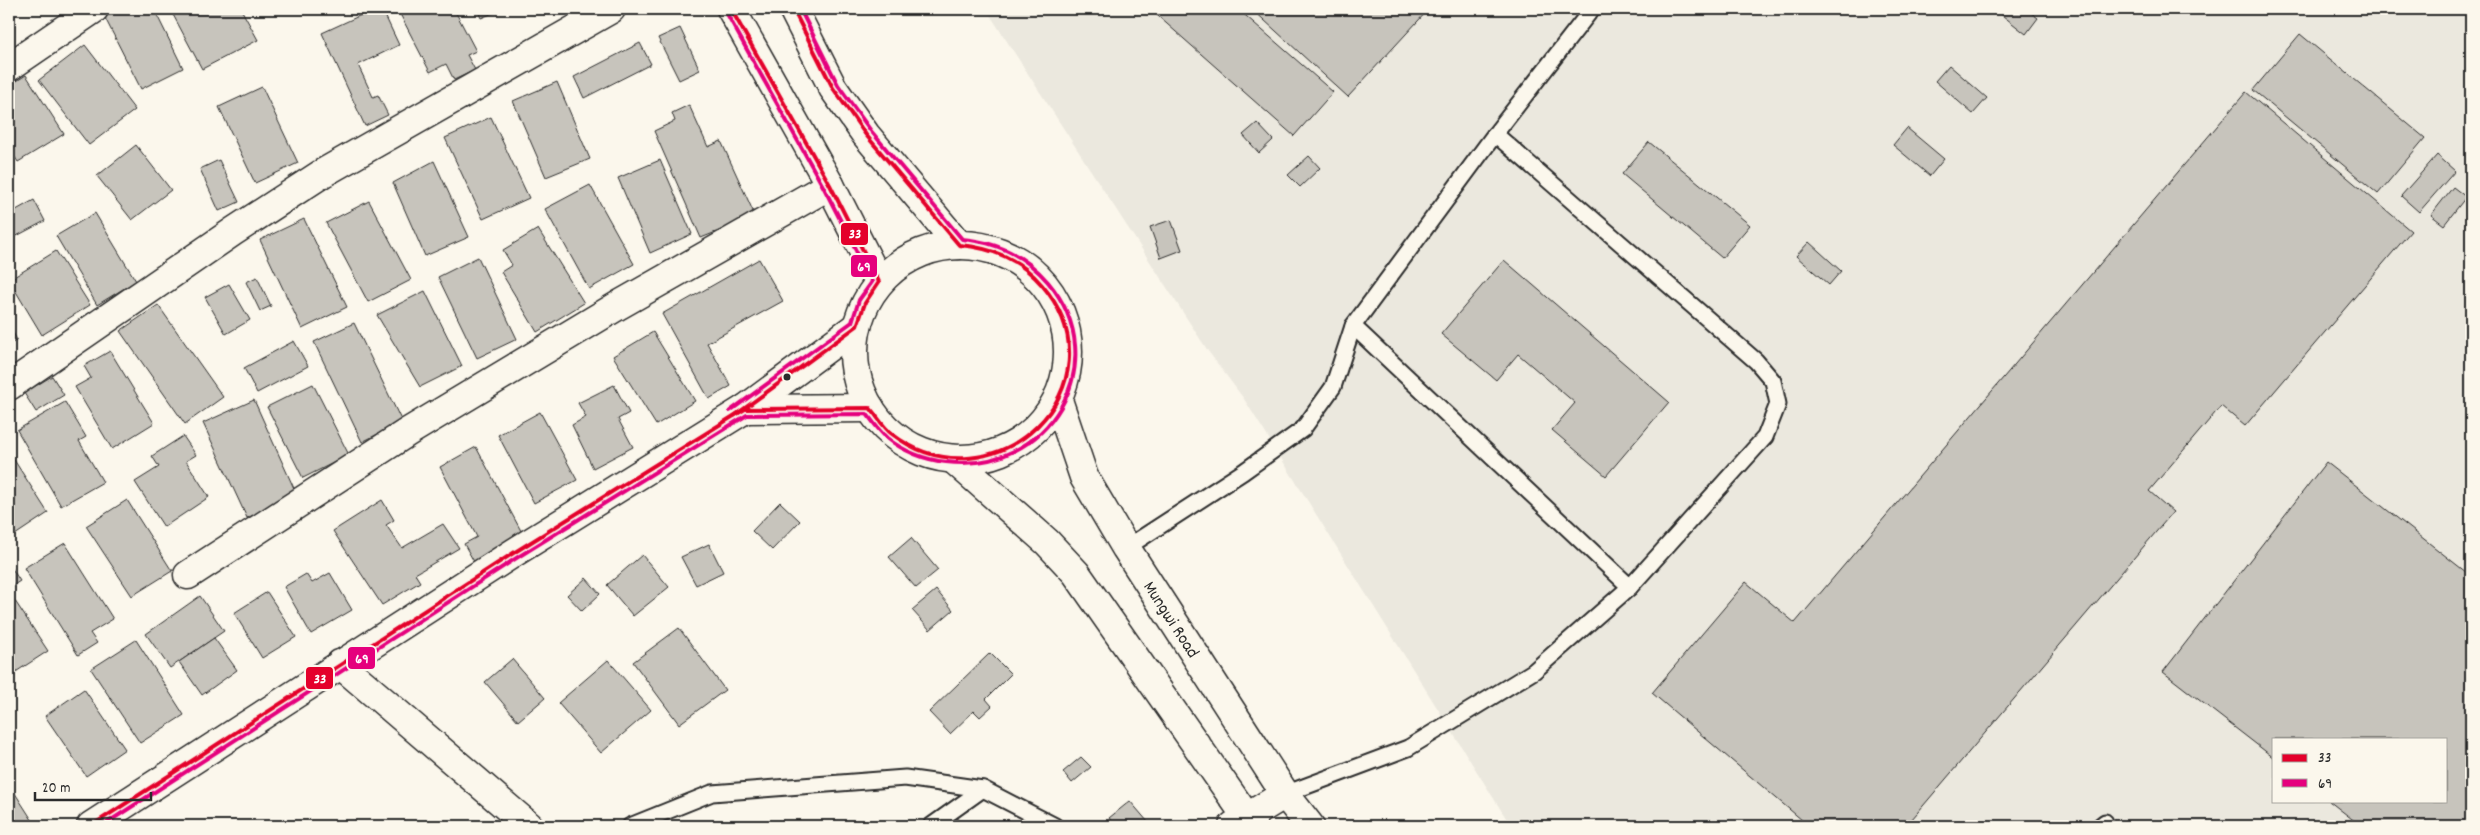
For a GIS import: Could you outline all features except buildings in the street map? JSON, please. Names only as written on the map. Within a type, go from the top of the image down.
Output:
[{"type":"main road","points":[[9,67],[94,9]]},
{"type":"main road","points":[[9,386],[234,231],[323,173],[611,9]]},
{"type":"main road","points":[[731,9],[830,185],[879,282]]},
{"type":"main road","points":[[793,9],[834,88],[866,135],[959,245]]},
{"type":"main road","points":[[188,575],[408,432],[619,305],[830,185]]},
{"type":"main road","points":[[959,245],[995,250],[1028,267],[1052,294],[1066,328],[1067,338],[1068,365],[1058,400],[1040,426],[1015,446],[985,457],[953,459],[921,451],[892,434],[870,408],[858,382],[854,354],[857,326],[865,302],[879,282],[901,262],[929,249],[959,245]]},
{"type":"main road","points":[[91,826],[515,552],[745,409],[857,326]]},
{"type":"main road","name":"Mungwi Road","points":[[1058,400],[1084,477],[1126,548],[1285,794],[1310,826]]},
{"type":"main road","points":[[745,409],[870,408]]},
{"type":"main road","points":[[953,459],[1047,542],[1076,573],[1245,824],[1285,794]]},
{"type":"main road","points":[[340,664],[529,826]]},
{"type":"lane","points":[[1126,548],[1243,472],[1303,429],[1333,387],[1353,326],[1495,134],[1592,9]]},
{"type":"lane","points":[[1285,794],[1408,748],[1534,671],[1630,587],[1764,437],[1778,404],[1773,381],[1756,361],[1495,134]]},
{"type":"lane","points":[[1353,326],[1630,587]]},
{"type":"lane","points":[[630,826],[712,792],[905,778],[982,789],[1055,826]]},
{"type":"lane","points":[[931,826],[982,789]]},
{"type":"shaded area","points":[[986,9],[2471,9],[2471,826],[1511,826],[1244,399],[1208,351]]},
{"type":"transit line","name":"33","points":[[731,9],[830,185],[879,282],[865,303],[857,326],[734,416]]},
{"type":"transit line","name":"33","points":[[91,826],[515,552],[745,409],[870,408],[892,434],[931,454],[970,458],[1007,448],[1037,426],[1059,397],[1069,361],[1064,323],[1042,285],[1025,268],[1005,256],[983,249],[959,245],[866,135],[833,88],[793,9]]},
{"type":"transit line","name":"69","points":[[102,826],[518,557],[747,415],[867,414],[893,443],[922,457],[946,462],[982,461],[1015,451],[1041,432],[1061,407],[1073,378],[1075,346],[1067,314],[1048,282],[1030,264],[999,247],[962,239],[871,131],[838,85],[800,9]]},
{"type":"transit line","name":"69","points":[[726,12],[824,188],[872,282],[859,300],[852,322],[730,411]]}]
